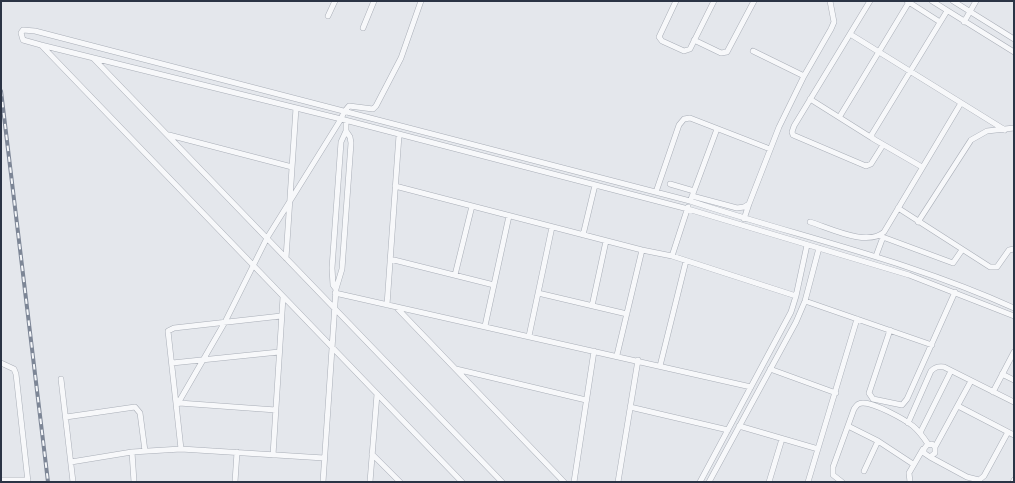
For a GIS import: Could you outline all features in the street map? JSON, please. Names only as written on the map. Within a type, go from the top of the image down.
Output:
[{"type":"street","points":[[328,16],[335,1]]},
{"type":"street","points":[[364,28],[374,1]]},
{"type":"street","points":[[370,119],[373,109],[401,58],[421,1]]},
{"type":"street","points":[[676,1],[659,40],[684,51],[690,49],[714,1]]},
{"type":"street","points":[[694,40],[721,52],[727,52],[754,1]]},
{"type":"street","points":[[744,219],[770,150],[804,76],[834,22],[830,1]]},
{"type":"street","points":[[870,1],[792,128],[794,134],[866,166],[872,164],[883,145]]},
{"type":"street","points":[[932,1],[1014,52]]},
{"type":"street","points":[[964,22],[976,1]]},
{"type":"street","points":[[840,116],[908,2],[940,22]]},
{"type":"street","points":[[957,2],[1014,39]]},
{"type":"street","points":[[872,138],[873,129],[946,11]]},
{"type":"street","points":[[749,204],[737,208],[692,196],[656,192],[35,31],[23,30],[21,37],[23,40],[94,59],[296,108],[688,210],[909,275],[1014,316]]},
{"type":"street","points":[[850,34],[1005,130]]},
{"type":"street","points":[[41,45],[462,482]]},
{"type":"street","points":[[753,51],[804,76]]},
{"type":"street","points":[[94,59],[502,482]]},
{"type":"street","points":[[810,99],[922,167]]},
{"type":"street","points":[[876,256],[881,236],[961,103]]},
{"type":"street","points":[[323,482],[334,308],[342,269],[351,143],[343,120],[344,112],[349,106],[373,109]]},
{"type":"street","points":[[286,258],[296,108]]},
{"type":"street","points":[[656,192],[681,121],[684,118],[690,118],[770,150]]},
{"type":"street","points":[[178,404],[225,322],[266,238],[290,198],[343,120]]},
{"type":"street","points":[[918,222],[970,140],[987,131],[1014,128]]},
{"type":"street","points":[[672,256],[717,129]]},
{"type":"street","points":[[336,291],[332,280],[333,248],[341,142],[346,131]]},
{"type":"street","points":[[168,135],[292,167]]},
{"type":"street","points":[[387,304],[399,135]]},
{"type":"street","points":[[670,184],[744,219],[920,270],[1014,308]]},
{"type":"street","points":[[395,186],[606,241],[672,256],[796,296]]},
{"type":"street","points":[[583,235],[595,186]]},
{"type":"street","points":[[454,275],[472,206]]},
{"type":"street","points":[[898,208],[990,268],[996,267],[1009,250],[1014,249]]},
{"type":"street","points":[[485,326],[509,216]]},
{"type":"street","points":[[810,222],[859,238],[881,236],[954,263],[962,250]]},
{"type":"street","points":[[529,336],[552,227]]},
{"type":"street","points":[[592,306],[606,241]]},
{"type":"street","points":[[700,482],[785,324],[796,296],[806,245]]},
{"type":"street","points":[[709,482],[796,322],[805,301],[819,248]]},
{"type":"street","points":[[617,355],[642,250]]},
{"type":"street","points":[[390,259],[494,285]]},
{"type":"street","points":[[660,366],[686,261]]},
{"type":"street","points":[[336,291],[751,387]]},
{"type":"street","points":[[890,330],[869,393],[873,399],[896,405],[905,403],[955,292]]},
{"type":"street","points":[[538,293],[627,314]]},
{"type":"street","points":[[273,455],[282,297]]},
{"type":"street","points":[[805,301],[932,345]]},
{"type":"street","points":[[396,306],[564,482]]},
{"type":"street","points":[[181,449],[178,404],[168,331],[174,328],[281,316]]},
{"type":"street","points":[[808,482],[857,319]]},
{"type":"street","points":[[574,482],[594,351]]},
{"type":"street","points":[[172,363],[279,352]]},
{"type":"street","points":[[993,392],[1014,352]]},
{"type":"street","points":[[618,482],[638,360]]},
{"type":"street","points":[[1,363],[14,369],[16,374],[28,481],[1,480]]},
{"type":"street","points":[[908,423],[931,371],[939,366],[1014,402]]},
{"type":"street","points":[[455,369],[586,400]]},
{"type":"street","points":[[770,369],[836,393]]},
{"type":"street","points":[[920,433],[952,371]]},
{"type":"street","points":[[1002,374],[1014,380]]},
{"type":"street","points":[[61,379],[73,482]]},
{"type":"street","points":[[930,456],[935,453],[935,447],[970,381]]},
{"type":"street","points":[[370,482],[377,394]]},
{"type":"street","points":[[178,404],[276,410]]},
{"type":"street","points":[[842,482],[836,479],[832,471],[857,404],[873,405],[908,423],[920,433],[926,446],[924,454],[967,477],[979,481],[984,476],[1008,432]]},
{"type":"street","points":[[958,406],[1014,434]]},
{"type":"street","points":[[66,417],[135,407],[140,413],[145,451]]},
{"type":"street","points":[[630,407],[728,430]]},
{"type":"street","points":[[739,426],[818,449]]},
{"type":"street","points":[[848,426],[878,441],[914,464]]},
{"type":"street","points":[[769,482],[782,439]]},
{"type":"street","points":[[864,471],[878,441]]},
{"type":"street","points":[[926,446],[935,447]]},
{"type":"street","points":[[910,482],[909,473],[926,446]]},
{"type":"street","points":[[71,462],[132,452],[181,449],[324,458]]},
{"type":"street","points":[[132,452],[134,482]]},
{"type":"street","points":[[235,482],[237,452]]},
{"type":"street","points":[[372,454],[400,482]]},
{"type":"railway","points":[[1,91],[48,482]]}]
